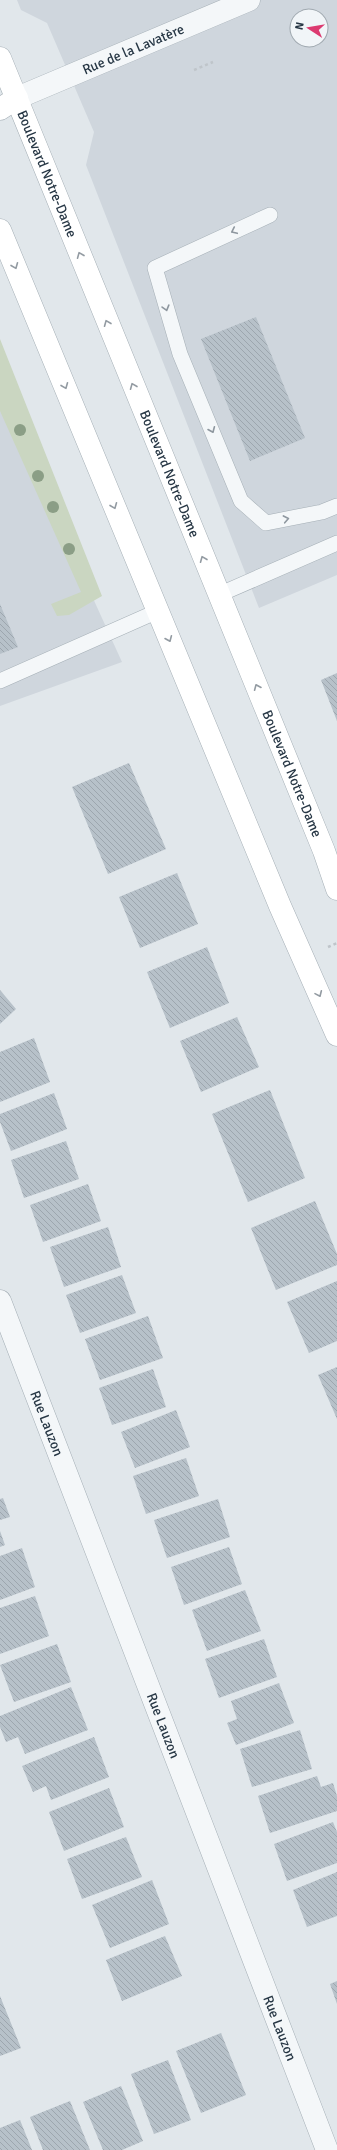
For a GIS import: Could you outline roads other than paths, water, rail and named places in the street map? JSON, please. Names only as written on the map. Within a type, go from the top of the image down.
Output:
[{"type":"street","name":"Rue de la Lavatère","points":[[6,103],[249,0]]},
{"type":"street","name":"Boulevard Notre-Dame","points":[[0,58],[6,103],[218,595],[331,848],[337,889]]},
{"type":"street","points":[[0,230],[280,906],[337,1035]]},
{"type":"street","name":"Rue Lauzon","points":[[0,1301],[325,2145]]},
{"type":"lane","points":[[270,214],[155,268],[180,354],[241,501],[266,523],[322,512],[337,506]]},
{"type":"lane","points":[[218,595],[337,542]]},
{"type":"lane","points":[[0,681],[158,611]]}]
